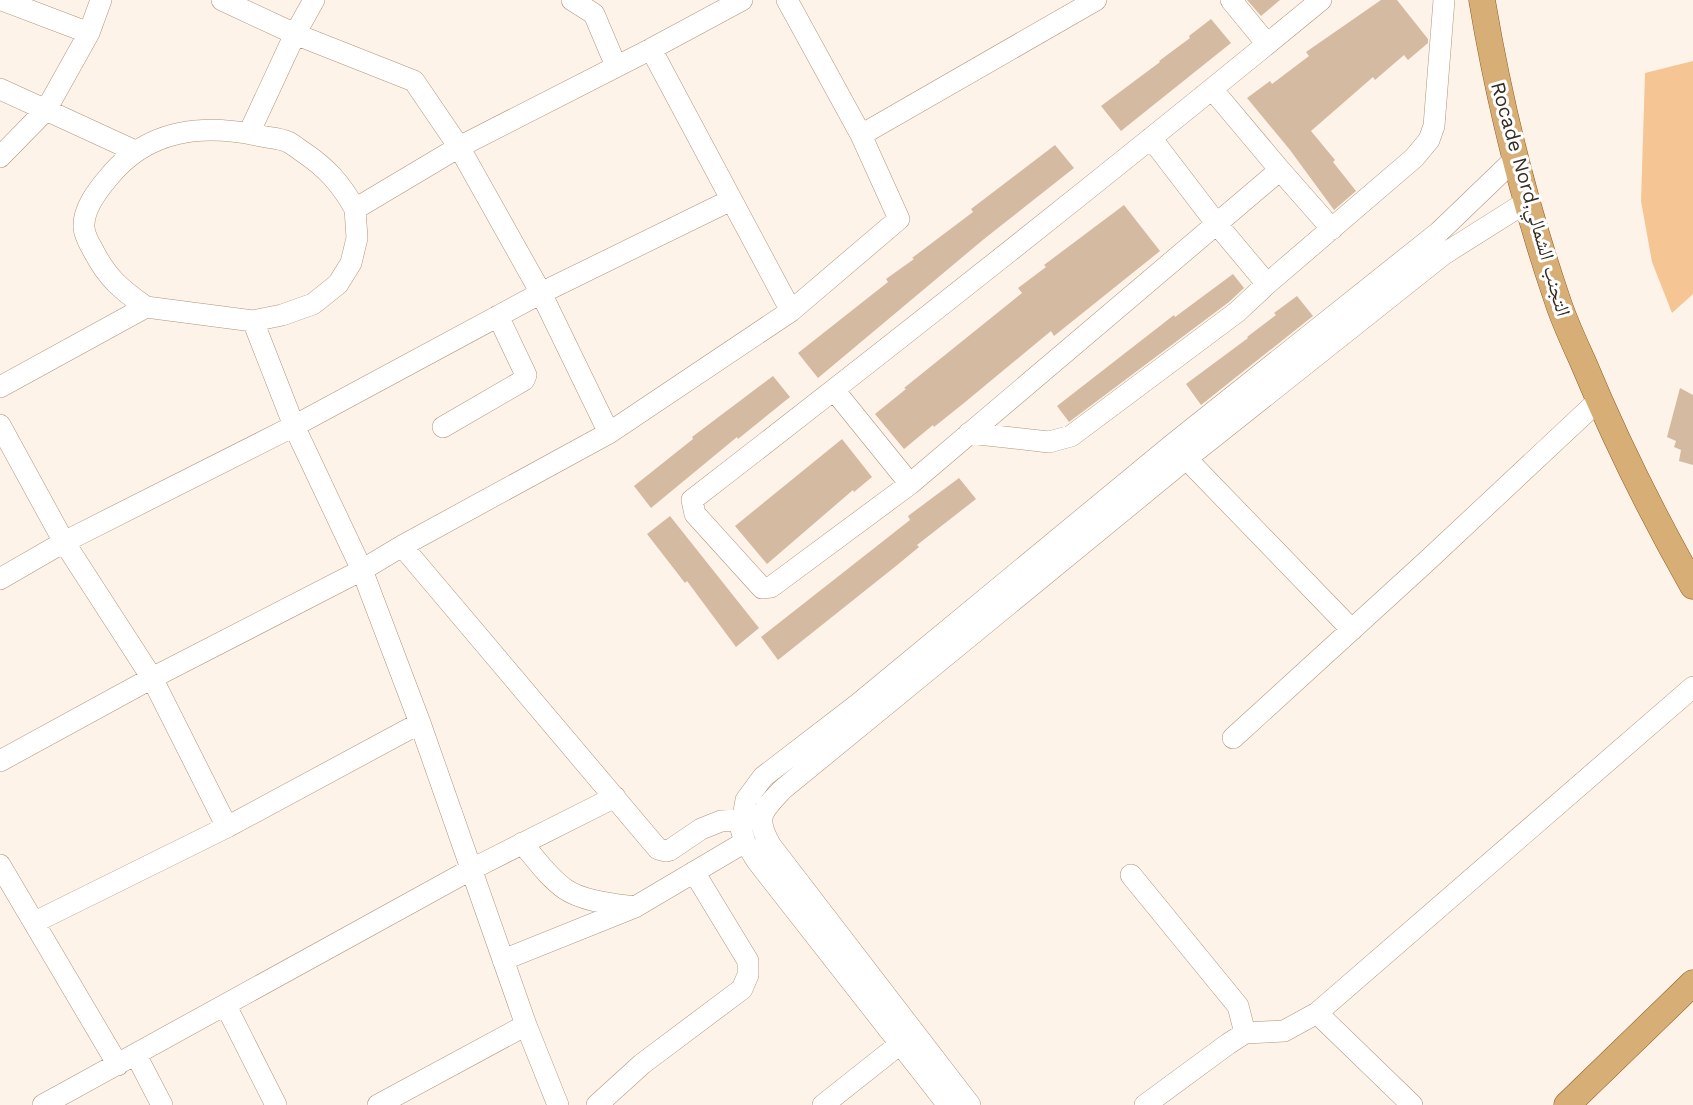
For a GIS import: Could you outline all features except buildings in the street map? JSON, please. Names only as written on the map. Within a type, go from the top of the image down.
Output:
[{"type":"main road","name":"Rocade Nord,التجنب الشمالي","points":[[1482,0],[1493,66],[1516,158],[1557,301],[1599,400],[1663,534],[1693,586]]},
{"type":"main road","points":[[1567,1105],[1693,983]]},
{"type":"street","points":[[0,157],[46,110],[89,33],[101,0]]},
{"type":"street","points":[[222,0],[295,34],[414,81],[459,147],[541,293],[609,434]]},
{"type":"street","points":[[249,133],[295,34],[314,0]]},
{"type":"street","points":[[572,0],[599,7],[616,66]]},
{"type":"street","points":[[355,209],[459,147],[742,0]]},
{"type":"street","points":[[0,760],[152,678],[362,570],[609,434],[792,311],[899,219],[861,135],[787,0]]},
{"type":"street","points":[[861,135],[1096,0]]},
{"type":"street","points":[[1231,0],[1267,44]]},
{"type":"street","points":[[1280,170],[910,484],[767,589],[762,588],[695,514],[692,500],[834,390],[1321,0]]},
{"type":"street","points":[[6,1],[89,33]]},
{"type":"street","points":[[969,433],[1049,442],[1071,436],[1237,312],[1414,159],[1429,140],[1434,126],[1441,3]]},
{"type":"street","points":[[651,49],[792,311]]},
{"type":"street","points":[[0,89],[135,151]]},
{"type":"street","points":[[1212,89],[1332,229]]},
{"type":"street","points":[[208,130],[249,133],[288,142],[318,163],[342,186],[355,209],[357,238],[351,263],[338,284],[313,304],[282,315],[253,321],[146,307],[119,288],[103,270],[88,242],[84,226],[89,205],[98,190],[112,172],[135,151],[165,136],[208,130]]},
{"type":"street","points":[[1151,138],[1216,223],[1267,284]]},
{"type":"street","points":[[970,1105],[909,1045],[757,861],[745,842],[741,829],[953,638],[1179,452],[1439,232],[1516,158]]},
{"type":"street","points":[[0,579],[64,542],[294,426],[541,293],[731,200]]},
{"type":"street","points":[[1179,452],[1444,254],[1528,201]]},
{"type":"street","points":[[0,387],[146,307]]},
{"type":"street","points":[[443,427],[524,380],[525,375],[498,316]]},
{"type":"street","points":[[253,321],[294,426],[362,570],[420,723],[526,1025],[558,1105]]},
{"type":"street","points":[[834,390],[910,484]]},
{"type":"street","points":[[1233,738],[1599,400]]},
{"type":"street","points":[[0,425],[64,542],[152,678],[227,827]]},
{"type":"street","points":[[1179,452],[1352,630]]},
{"type":"street","points":[[402,546],[651,842],[662,851],[670,850],[701,829],[721,821],[751,819]]},
{"type":"street","points":[[1145,1105],[1245,1033],[1284,1031],[1317,1013],[1693,687]]},
{"type":"street","points":[[35,922],[227,827],[420,723]]},
{"type":"street","points":[[43,1105],[470,870],[615,797]]},
{"type":"street","points":[[751,819],[762,831],[948,1105]]},
{"type":"street","points":[[503,960],[635,907],[745,842]]},
{"type":"street","points":[[522,843],[566,890],[597,901],[635,907]]},
{"type":"street","points":[[0,866],[127,1060],[162,1105]]},
{"type":"street","points":[[597,1105],[642,1064],[742,989],[748,975],[748,961],[694,872]]},
{"type":"street","points":[[1131,875],[1238,1006],[1245,1033]]},
{"type":"street","points":[[225,1006],[276,1105]]},
{"type":"street","points":[[1317,1013],[1412,1105]]},
{"type":"street","points":[[378,1105],[526,1025]]},
{"type":"street","points":[[823,1105],[909,1045]]},
{"type":"shaded area","points":[[1693,61],[1693,294],[1672,313],[1652,262],[1641,201],[1645,73]]}]
